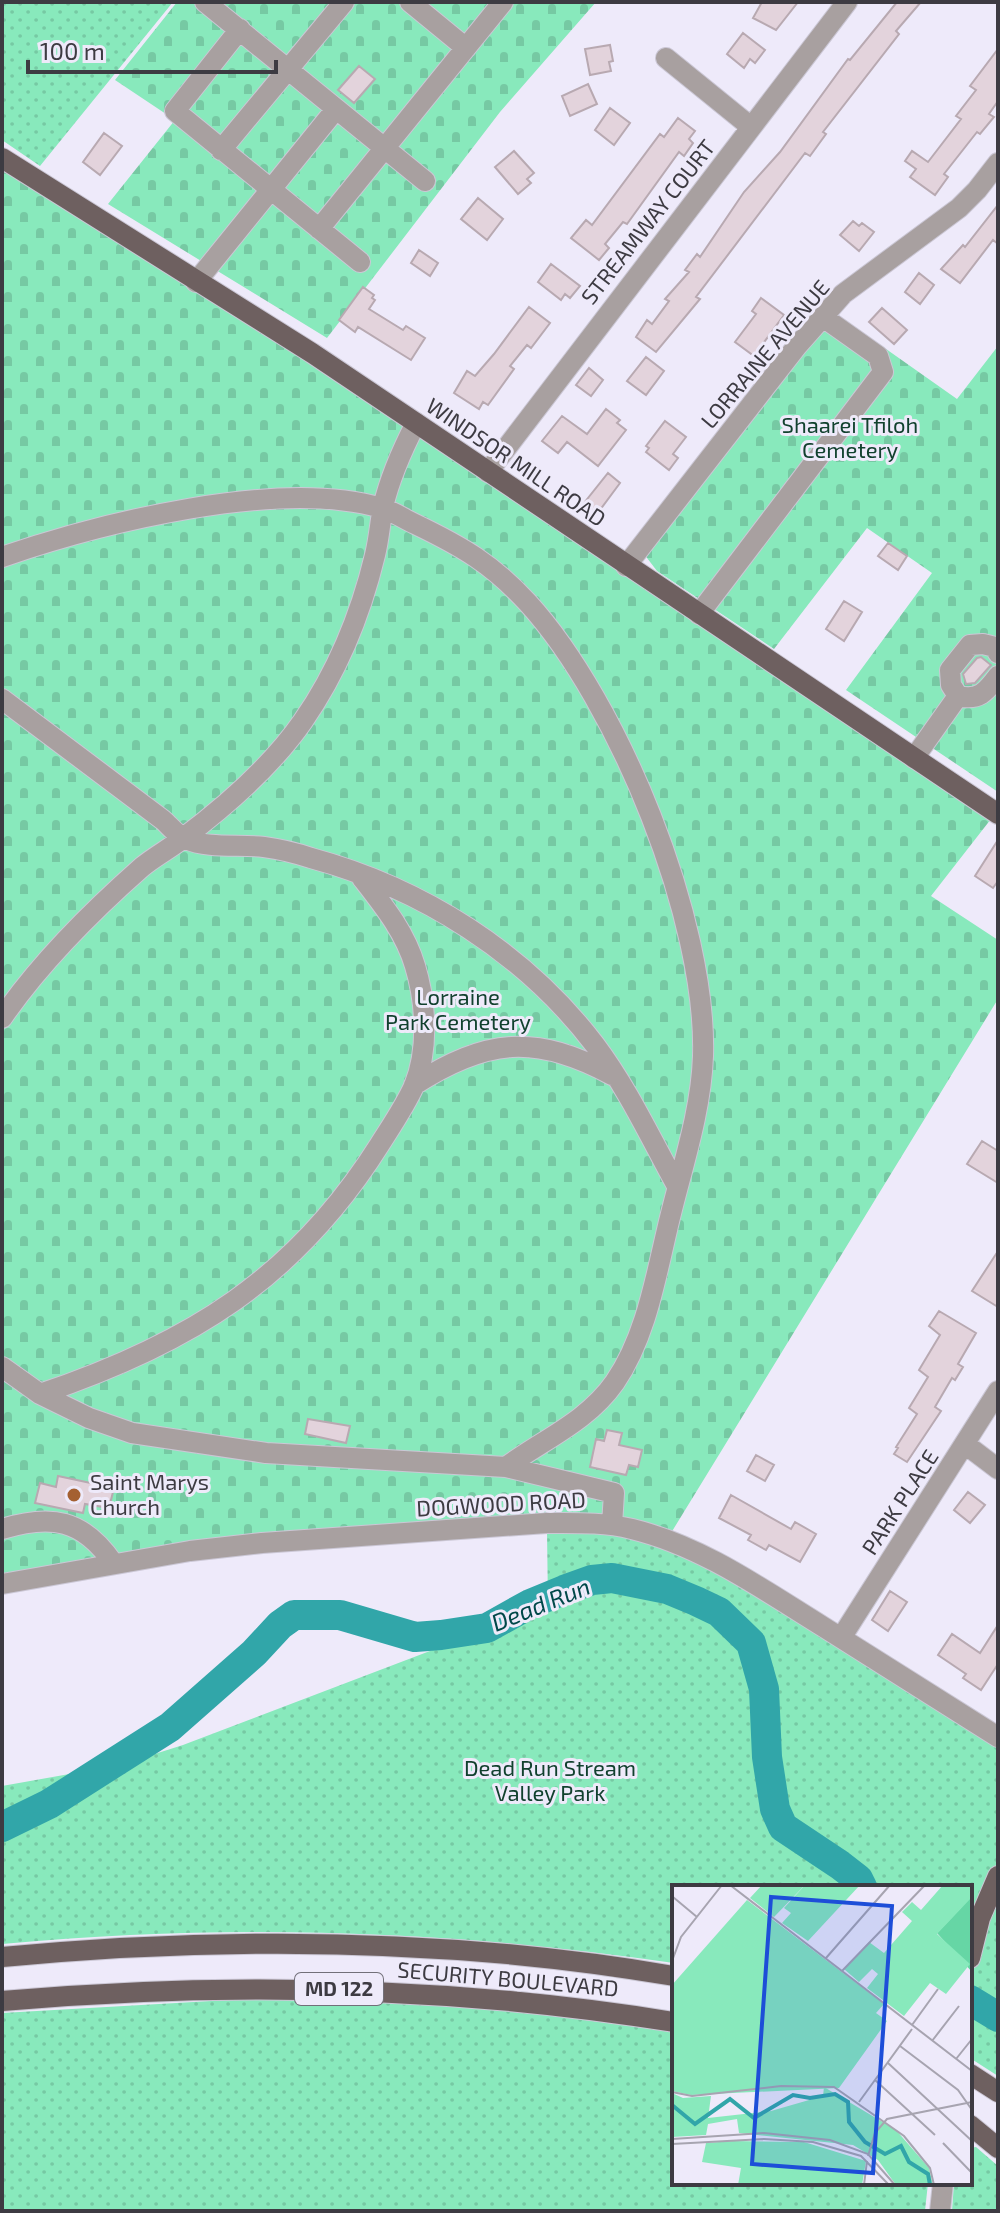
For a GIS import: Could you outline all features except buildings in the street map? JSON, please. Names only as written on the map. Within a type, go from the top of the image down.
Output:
[{"type":"main road","name":"WINDSOR MILL ROAD","points":[[2,158],[312,353],[998,814]]},
{"type":"main road","points":[[972,1950],[980,1918],[998,1876]]},
{"type":"main road","name":"SECURITY BOULEVARD","points":[[2,1957],[170,1945],[357,1945],[493,1954],[624,1967],[672,1976]]},
{"type":"main road","name":"SECURITY BOULEVARD","points":[[2,2001],[168,1990],[356,1989],[488,1997],[672,2022]]},
{"type":"main road","points":[[972,2075],[998,2092]]},
{"type":"main road","points":[[972,2127],[998,2148]]},
{"type":"street","points":[[205,2],[425,181]]},
{"type":"street","points":[[221,150],[344,2]]},
{"type":"street","points":[[410,2],[466,48]]},
{"type":"street","points":[[319,229],[503,2]]},
{"type":"street","name":"STREAMWAY COURT","points":[[488,472],[847,2]]},
{"type":"street","points":[[240,29],[175,111],[360,262]]},
{"type":"street","points":[[666,58],[751,127]]},
{"type":"street","points":[[196,282],[336,109]]},
{"type":"street","name":"LORRAINE AVENUE","points":[[626,566],[797,346],[843,294],[959,208],[998,163]]},
{"type":"street","points":[[699,614],[883,372],[878,356],[823,317]]},
{"type":"street","points":[[2,1018],[59,949],[107,900],[144,865],[183,838],[252,780],[281,750],[323,690],[359,608],[375,554],[383,508],[400,455],[416,423]]},
{"type":"street","points":[[2,557],[76,533],[227,504],[284,498],[383,508],[479,557],[529,605],[585,683],[641,794],[681,907],[700,993],[703,1058],[699,1091],[638,1339],[615,1382],[599,1402],[581,1418],[506,1467]]},
{"type":"street","points":[[997,648],[983,644],[970,645],[950,670],[951,685],[958,696],[970,699],[984,695],[998,676]]},
{"type":"street","points":[[914,758],[958,696]]},
{"type":"street","points":[[2,699],[183,838],[203,844],[267,847],[313,858],[359,874],[452,916],[534,979],[570,1015],[618,1078],[677,1186]]},
{"type":"street","points":[[40,1394],[90,1377],[143,1353],[220,1312],[255,1288],[312,1235],[368,1163],[414,1085],[424,1030],[415,966],[391,915],[359,874]]},
{"type":"street","points":[[414,1085],[464,1056],[517,1047],[542,1048],[566,1054],[618,1078]]},
{"type":"street","points":[[2,1367],[40,1394],[89,1418],[132,1433],[195,1444],[355,1460],[506,1467],[614,1493],[612,1525]]},
{"type":"street","name":"PARK PLACE","points":[[841,1638],[998,1391]]},
{"type":"street","points":[[965,1444],[998,1469]]},
{"type":"street","points":[[2,1529],[28,1521],[71,1525],[87,1533],[113,1563]]},
{"type":"street","name":"DOGWOOD ROAD","points":[[2,1584],[190,1551],[292,1541],[547,1523],[612,1525],[650,1534],[700,1553],[750,1581],[998,1737]]},
{"type":"street","points":[[940,2211],[943,2185]]},
{"type":"green space","points":[[2,2],[173,2],[40,166],[2,140]]},
{"type":"green space","points":[[177,2],[596,2],[500,112],[327,338],[108,204],[175,120],[115,80]]},
{"type":"green space","name":"Lorraine Park Cemetery","points":[[2,169],[307,360],[991,819],[931,896],[998,940],[998,999],[671,1533],[632,1521],[189,1543],[2,1576]]},
{"type":"green space","name":"Shaarei Tfiloh Cemetery","points":[[835,313],[957,399],[998,346],[998,792],[846,690],[932,573],[867,528],[774,649],[657,571],[644,554]]},
{"type":"green space","name":"Dead Run Stream Valley Park","points":[[547,1531],[625,1534],[660,1545],[772,1605],[998,1748],[998,2076],[972,2059],[972,1885],[672,1885],[672,1963],[505,1943],[339,1933],[172,1933],[2,1944],[2,1786],[120,1765],[183,1745],[548,1606]]},
{"type":"green space","points":[[246,1999],[415,2002],[519,2011],[672,2032],[672,2185],[928,2185],[925,2211],[2,2211],[2,2013]]},
{"type":"green space","points":[[976,2147],[998,2166],[998,2211],[952,2211],[954,2185],[972,2185],[972,2148]]},
{"type":"waterway","name":"Dead Run","points":[[2,1827],[49,1804],[170,1727],[294,1615],[340,1615],[415,1637],[441,1635],[487,1628],[530,1604],[564,1590],[592,1580],[612,1578],[667,1589],[696,1601],[719,1612],[751,1643],[764,1689],[767,1757],[775,1809],[783,1827],[840,1865],[861,1885]]},
{"type":"waterway","name":"Dead Run","points":[[972,2001],[998,2017]]},
{"type":"place","name":"Saint Marys Church","points":[[74,1495]]}]
